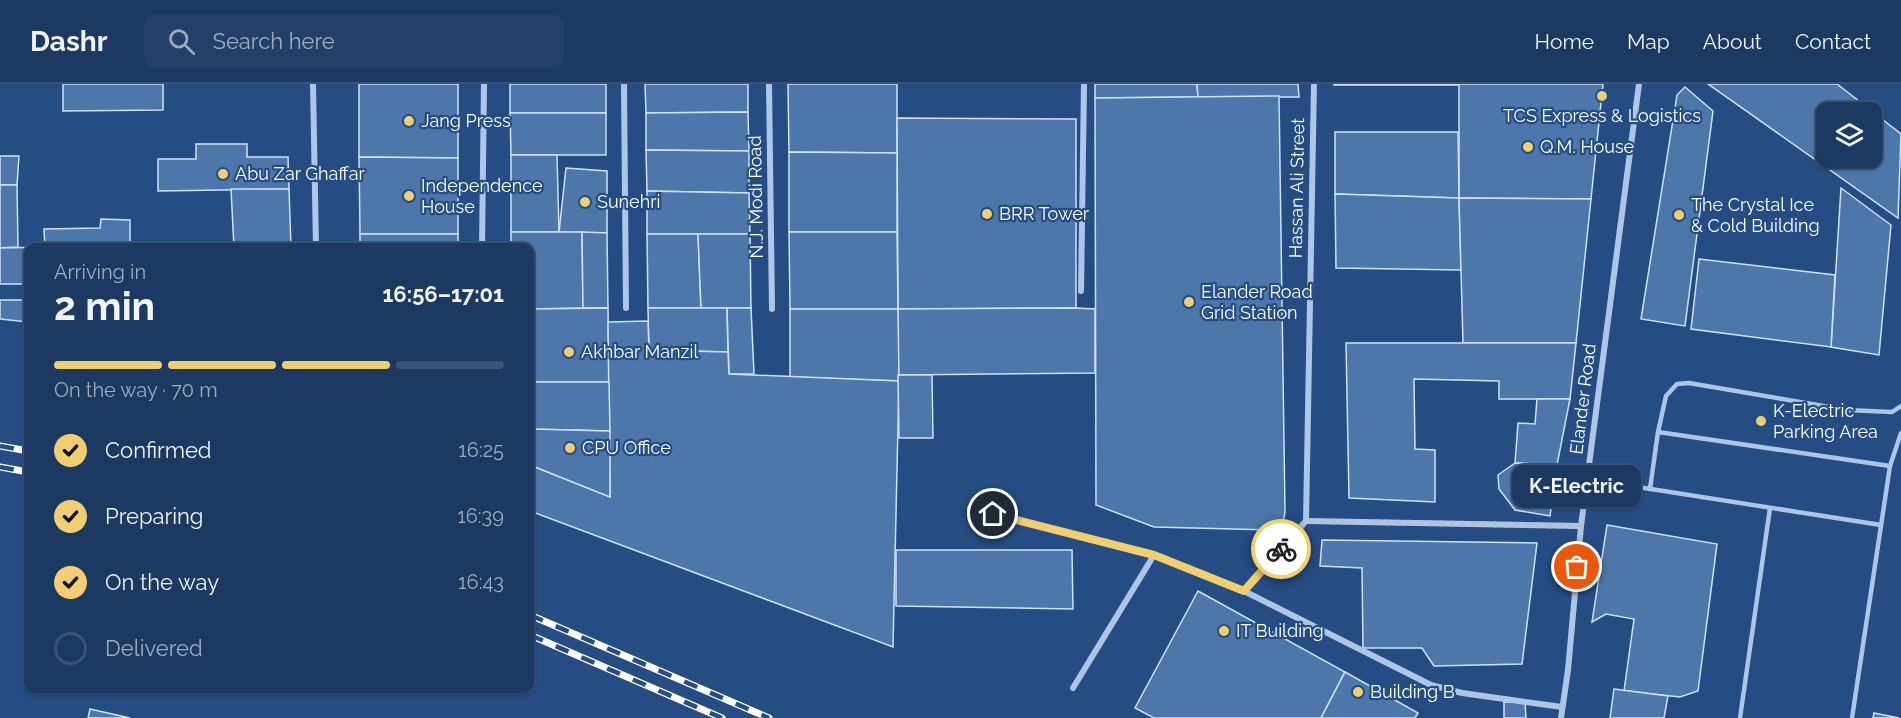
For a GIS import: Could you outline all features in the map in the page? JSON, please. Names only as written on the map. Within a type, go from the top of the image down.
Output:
[{"type":"street","points":[[313,84],[316,243]]},
{"type":"street","points":[[482,243],[484,84]]},
{"type":"street","points":[[624,84],[626,308]]},
{"type":"street","name":"N.J. Modi Road","points":[[769,84],[772,309]]},
{"type":"street","points":[[1082,291],[1084,84]]},
{"type":"street","name":"Hassan Ali Street","points":[[1306,521],[1314,84]]},
{"type":"street","name":"Elander Road","points":[[1561,718],[1568,670],[1581,526],[1639,84]]},
{"type":"street","points":[[970,508],[1154,555],[1244,591],[1431,685],[1462,693],[1562,707]]},
{"type":"street","points":[[1244,591],[1306,521],[1581,526]]},
{"type":"street","points":[[1073,688],[1154,555]]},
{"type":"lane","points":[[1650,489],[1666,396],[1677,384],[1689,383],[1847,410],[1892,412],[1901,406]]},
{"type":"lane","points":[[1659,432],[1890,466]]},
{"type":"lane","points":[[1852,718],[1890,466],[1901,433]]},
{"type":"lane","points":[[1587,479],[1881,525]]},
{"type":"lane","points":[[1740,718],[1770,508]]},
{"type":"building","points":[[63,84],[163,84],[163,110],[63,111]]},
{"type":"building","name":"Jang Press","points":[[359,84],[458,84],[458,158],[359,157]]},
{"type":"building","points":[[510,84],[606,84],[606,113],[510,113]]},
{"type":"building","points":[[645,84],[748,84],[748,112],[646,113]]},
{"type":"building","points":[[788,84],[897,84],[897,153],[789,152]]},
{"type":"building","points":[[1095,84],[1197,84],[1198,97],[1095,98]]},
{"type":"building","points":[[1197,84],[1298,84],[1299,97],[1198,97]]},
{"type":"building","points":[[1459,84],[1459,85],[1334,85]]},
{"type":"building","name":"Q.M. House","points":[[1459,84],[1603,84],[1591,199],[1459,198]]},
{"type":"building","points":[[1708,84],[1837,84],[1860,102],[1816,102],[1816,160]]},
{"type":"building","name":"The Crystal Ice & Cold Building","points":[[1685,87],[1713,111],[1685,326],[1641,319],[1677,95]]},
{"type":"building","name":"Elander Road Grid Station","points":[[1279,96],[1285,512],[1283,523],[1275,530],[1154,527],[1096,505],[1095,98]]},
{"type":"building","points":[[748,112],[749,151],[646,150],[646,113]]},
{"type":"building","points":[[510,113],[606,113],[606,155],[511,155]]},
{"type":"building","name":"BRR Tower","points":[[897,118],[1076,119],[1076,308],[898,309]]},
{"type":"building","points":[[1882,119],[1901,134],[1898,218],[1827,168],[1882,168]]},
{"type":"building","points":[[1335,132],[1458,132],[1459,198],[1335,194]]},
{"type":"building","name":"Abu Zar Ghaffar","points":[[196,144],[247,144],[247,157],[288,157],[289,189],[158,191],[158,159],[196,159]]},
{"type":"building","points":[[646,150],[749,151],[749,193],[647,191]]},
{"type":"building","points":[[789,152],[897,153],[897,232],[789,232]]},
{"type":"building","points":[[511,155],[557,155],[559,232],[511,232]]},
{"type":"building","points":[[0,156],[19,156],[17,185],[0,185]]},
{"type":"building","name":"Independence House","points":[[359,157],[458,158],[458,234],[360,234]]},
{"type":"building","name":"Sunehri","points":[[566,168],[607,171],[607,233],[559,232]]},
{"type":"building","points":[[0,185],[17,185],[18,247],[0,248]]},
{"type":"building","points":[[1841,188],[1891,225],[1879,355],[1831,347]]},
{"type":"building","points":[[231,189],[289,189],[291,243],[234,243]]},
{"type":"building","points":[[647,191],[749,193],[750,234],[647,234]]},
{"type":"building","points":[[1335,194],[1459,198],[1461,270],[1336,268]]},
{"type":"building","points":[[1459,198],[1591,199],[1576,343],[1463,343]]},
{"type":"building","points":[[101,219],[130,220],[130,243],[45,243],[44,229],[100,228]]},
{"type":"building","points":[[511,232],[582,232],[583,308],[534,309],[534,243],[511,243]]},
{"type":"building","points":[[582,232],[607,233],[608,308],[583,308]]},
{"type":"building","points":[[789,232],[897,232],[898,309],[790,309]]},
{"type":"building","points":[[360,234],[458,234],[458,243],[360,243]]},
{"type":"building","points":[[647,234],[698,234],[701,308],[648,308]]},
{"type":"building","points":[[698,234],[750,234],[751,308],[701,308]]},
{"type":"building","points":[[24,247],[24,284],[0,284],[0,248]]},
{"type":"building","points":[[1699,259],[1835,275],[1831,347],[1691,329]]},
{"type":"building","points":[[0,300],[24,300],[24,322],[0,319]]},
{"type":"building","name":"Akhbar Manzil","points":[[608,308],[609,382],[534,382],[534,309]]},
{"type":"building","points":[[648,308],[727,308],[728,352],[649,350]]},
{"type":"building","points":[[727,308],[751,308],[754,374],[729,374]]},
{"type":"building","points":[[790,309],[898,309],[899,381],[790,377]]},
{"type":"building","points":[[898,309],[1095,309],[1095,373],[898,375]]},
{"type":"building","points":[[648,321],[649,350],[728,352],[729,374],[899,381],[893,647],[534,512],[534,467],[610,497],[608,322]]},
{"type":"building","points":[[1346,343],[1576,343],[1570,399],[1499,399],[1499,381],[1414,379],[1415,449],[1435,450],[1435,502],[1349,498]]},
{"type":"building","points":[[898,375],[932,375],[933,438],[899,438]]},
{"type":"building","points":[[534,382],[609,382],[610,431],[534,429]]},
{"type":"building","points":[[1537,399],[1570,399],[1557,465],[1515,463],[1518,423],[1535,424]]},
{"type":"building","name":"CPU Office","points":[[534,429],[610,431],[610,497],[534,467]]},
{"type":"building","points":[[1515,463],[1557,465],[1550,516],[1515,510],[1499,489],[1498,475]]},
{"type":"building","points":[[1607,525],[1717,544],[1698,691],[1680,697],[1624,691],[1634,619],[1606,614],[1592,622]]},
{"type":"building","points":[[1322,540],[1537,543],[1522,664],[1434,666],[1422,648],[1363,648],[1362,568],[1320,566]]},
{"type":"building","points":[[896,550],[1072,550],[1073,609],[896,606]]},
{"type":"building","name":"IT Building","points":[[1198,591],[1345,672],[1321,718],[1154,718],[1135,708]]},
{"type":"building","name":"Building B","points":[[1345,672],[1418,713],[1415,718],[1321,718]]},
{"type":"building","points":[[1614,689],[1668,696],[1664,718],[1610,718]]},
{"type":"building","points":[[1504,702],[1525,702],[1526,718],[1504,718]]},
{"type":"building","points":[[90,709],[130,718],[88,718]]},
{"type":"building","points":[[1874,713],[1899,718],[1873,718]]},
{"type":"railway","points":[[0,446],[24,450]]},
{"type":"railway","points":[[0,467],[24,471]]},
{"type":"railway","points":[[534,617],[769,718]]},
{"type":"railway","points":[[534,637],[722,718]]},
{"type":"way so far","points":[[1281,549],[1306,521],[1581,526],[1577,567]]},
{"type":"place","name":"TCS Express & Logistics","points":[[1602,96]]},
{"type":"place","name":"Jang Press","points":[[409,121]]},
{"type":"place","name":"Q.M. House","points":[[1528,147]]},
{"type":"place","name":"Abu Zar Ghaffar","points":[[223,174]]},
{"type":"place","name":"Independence House","points":[[409,196]]},
{"type":"place","name":"Sunehri","points":[[585,202]]},
{"type":"place","name":"BRR Tower","points":[[987,214]]},
{"type":"place","name":"The Crystal Ice & Cold Building","points":[[1679,215]]},
{"type":"place","name":"Elander Road Grid Station","points":[[1189,302]]},
{"type":"place","name":"Akhbar Manzil","points":[[569,352]]},
{"type":"place","name":"K-Electric Parking Area","points":[[1761,421]]},
{"type":"place","name":"CPU Office","points":[[570,448]]},
{"type":"place","name":"K-Electric","points":[[1577,567]]},
{"type":"place","name":"IT Building","points":[[1224,631]]},
{"type":"place","name":"Building B","points":[[1358,692]]},
{"type":"route","points":[[993,514],[1154,555],[1244,591],[1281,549]]}]
